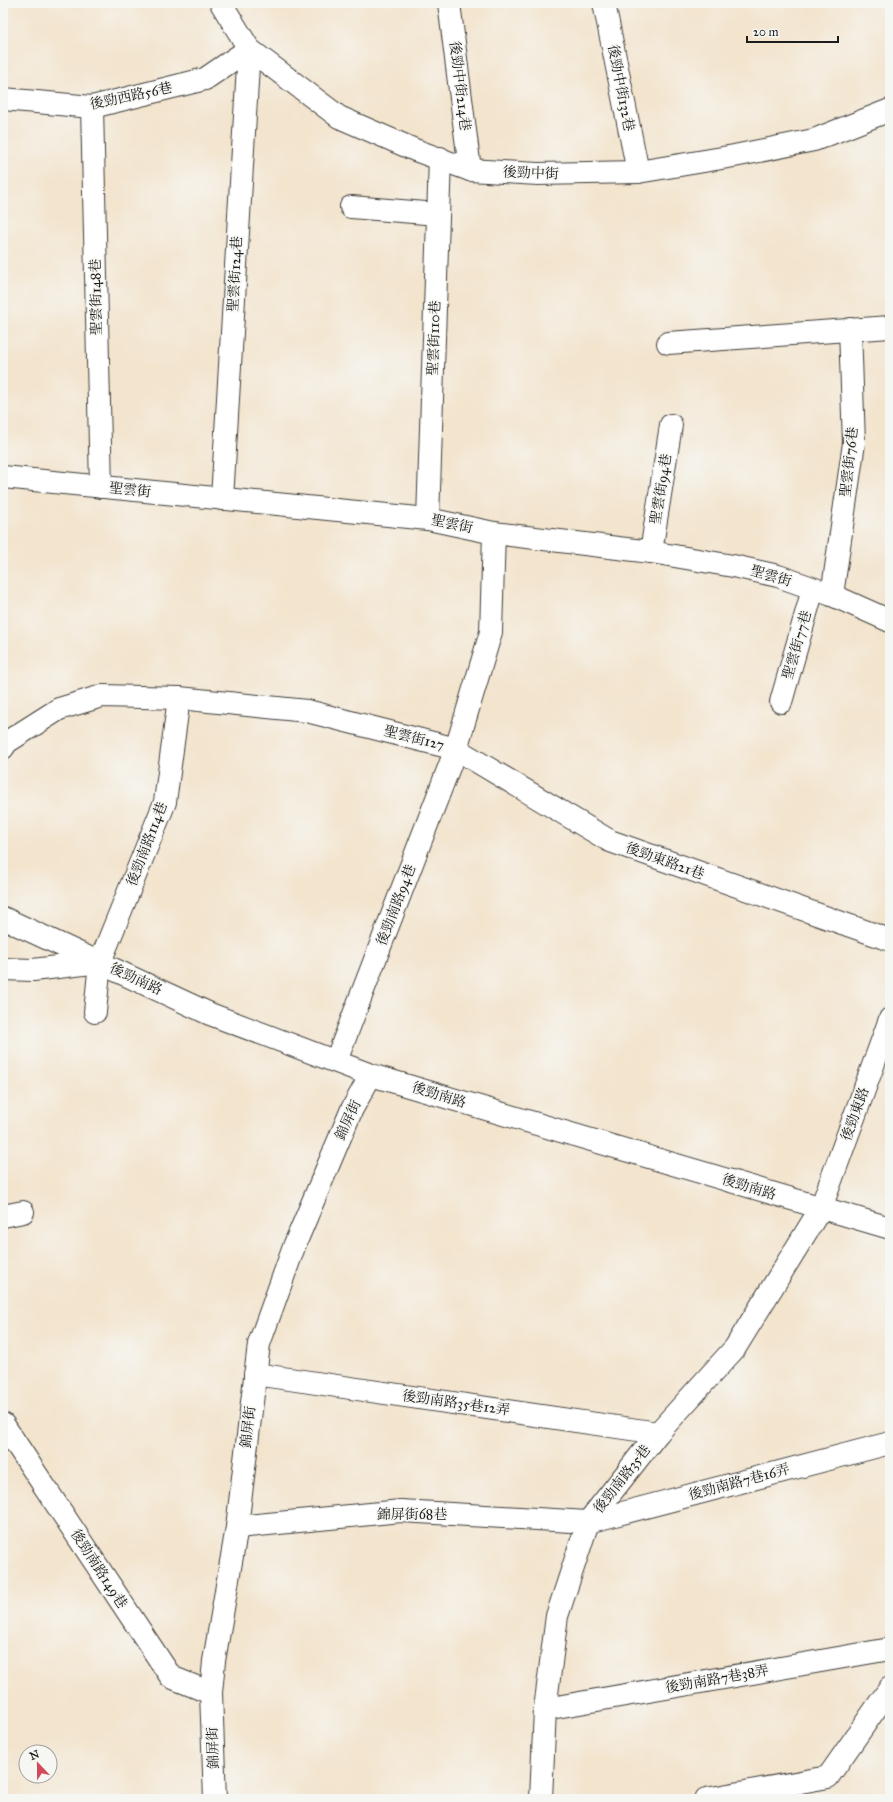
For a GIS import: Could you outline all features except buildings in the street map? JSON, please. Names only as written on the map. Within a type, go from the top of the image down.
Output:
[{"type":"street","name":"後勁中街","points":[[221,3],[249,49],[339,117],[415,150],[470,170],[538,174],[638,172],[734,156],[814,140],[890,110]]},
{"type":"street","name":"後勁中街214巷","points":[[449,3],[470,170]]},
{"type":"street","name":"後勁中街132巷","points":[[604,3],[638,172]]},
{"type":"street","name":"後勁西路56巷","points":[[3,99],[92,107],[205,79],[249,49]]},
{"type":"street","name":"聖雲街124巷","points":[[222,499],[249,49]]},
{"type":"street","name":"聖雲街148巷","points":[[92,107],[101,487]]},
{"type":"street","name":"聖雲街110巷","points":[[428,519],[440,158]]},
{"type":"street","points":[[351,207],[438,214]]},
{"type":"street","points":[[668,343],[890,327]]},
{"type":"street","name":"聖雲街76巷","points":[[822,592],[854,443],[850,329]]},
{"type":"street","name":"聖雲街94巷","points":[[651,552],[671,425]]},
{"type":"street","name":"聖雲街","points":[[3,477],[428,519],[494,533],[651,552],[733,566],[778,576],[822,592],[890,622]]},
{"type":"street","name":"聖雲街127","points":[[3,748],[13,738],[59,709],[90,698],[102,696],[179,698],[308,711],[456,749],[491,632],[494,533]]},
{"type":"street","name":"聖雲街77巷","points":[[781,702],[822,592]]},
{"type":"street","name":"後勁南路114巷","points":[[95,1012],[100,962],[165,802],[179,698]]},
{"type":"street","name":"後勁東路21巷","points":[[456,749],[610,841],[890,940]]},
{"type":"street","name":"後勁南路94巷","points":[[336,1061],[456,749]]},
{"type":"street","name":"後勁南路","points":[[3,918],[210,1014],[371,1074],[890,1228]]},
{"type":"street","points":[[3,969],[33,970],[100,962]]},
{"type":"street","name":"後勁東路","points":[[821,1208],[890,1019]]},
{"type":"street","name":"錦屏街","points":[[216,1799],[211,1693],[214,1661],[237,1527],[254,1374],[259,1344],[295,1244],[352,1109],[371,1074]]},
{"type":"street","name":"後勁南路35巷","points":[[541,1799],[545,1709],[557,1616],[588,1522],[658,1433],[735,1348],[821,1208]]},
{"type":"street","name":"後勁南路35巷12弄","points":[[254,1374],[658,1433]]},
{"type":"street","name":"後勁南路149巷","points":[[3,1424],[171,1677],[211,1693]]},
{"type":"street","name":"後勁南路7巷16弄","points":[[588,1522],[890,1443]]},
{"type":"street","name":"錦屏街68巷","points":[[237,1527],[401,1511],[588,1522]]},
{"type":"street","name":"後勁南路7巷38弄","points":[[545,1709],[890,1649]]},
{"type":"street","points":[[706,1799],[828,1777],[890,1688]]}]
